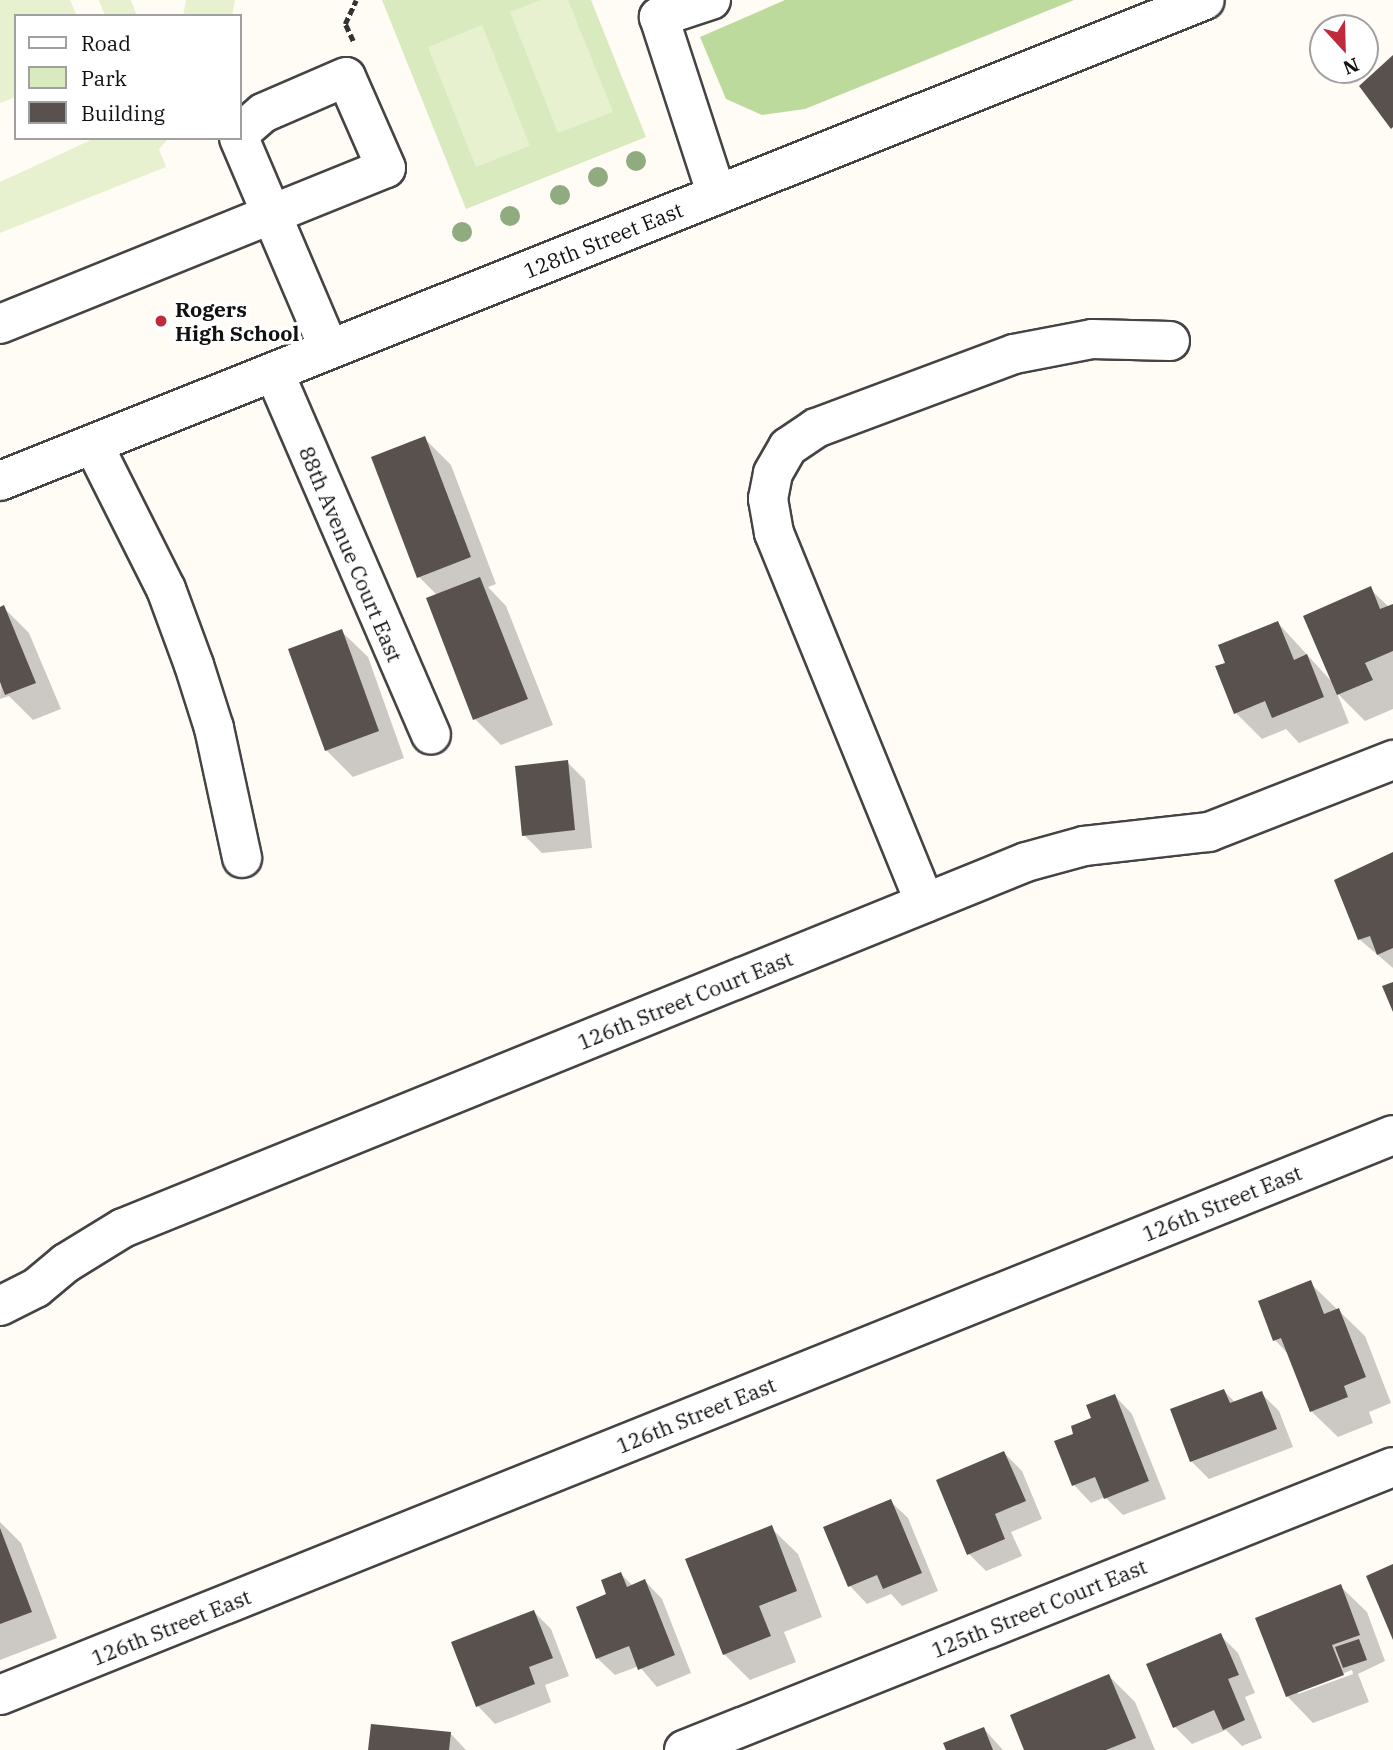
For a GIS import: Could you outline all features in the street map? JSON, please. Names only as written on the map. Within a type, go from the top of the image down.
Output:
[{"type":"street","points":[[711,0],[656,8],[717,195]]},
{"type":"street","name":"128th Street East","points":[[0,481],[1205,0]]},
{"type":"street","points":[[0,324],[386,168],[346,77],[263,113],[242,133]]},
{"type":"street","points":[[240,140],[269,216],[329,349]]},
{"type":"street","points":[[926,903],[774,533],[768,499],[772,472],[788,447],[816,428],[1014,354],[1092,339],[1170,341]]},
{"type":"street","name":"88th Avenue Court East","points":[[274,372],[385,638],[431,734]]},
{"type":"street","points":[[93,443],[166,589],[194,665],[214,728],[242,858]]},
{"type":"street","name":"126th Street Court East","points":[[0,1306],[36,1288],[65,1263],[123,1228],[926,903],[1055,853],[1120,840],[1209,832],[1393,760]]},
{"type":"street","name":"126th Street East","points":[[0,1695],[1393,1135]]},
{"type":"street","name":"125th Street Court East","points":[[684,1750],[1393,1466]]},
{"type":"path","points":[[356,0],[345,24],[358,53]]},
{"type":"green space","points":[[0,0],[70,0],[76,14],[14,14],[14,98],[0,103]]},
{"type":"green space","points":[[99,0],[131,0],[136,14],[104,14]]},
{"type":"green space","points":[[186,0],[235,0],[232,14],[183,14]]},
{"type":"green space","points":[[382,0],[591,0],[646,137],[466,209]]},
{"type":"green space","points":[[541,0],[568,0],[613,112],[558,133],[510,12]]},
{"type":"green space","points":[[785,0],[1074,0],[805,109],[762,115],[726,99],[700,37]]},
{"type":"green space","points":[[482,25],[530,146],[476,167],[428,47]]},
{"type":"green space","points":[[91,140],[167,140],[159,149],[166,167],[0,233],[0,182]]},
{"type":"building","points":[[1393,55],[1391,129],[1359,86],[1379,84],[1379,68]]},
{"type":"building","points":[[425,436],[471,557],[417,578],[371,457]]},
{"type":"building","points":[[480,577],[528,699],[473,720],[426,598]]},
{"type":"building","points":[[1371,586],[1380,609],[1393,604],[1393,651],[1365,663],[1373,680],[1337,695],[1303,616]]},
{"type":"building","points":[[4,605],[36,683],[5,695],[0,682],[0,607]]},
{"type":"building","points":[[1278,621],[1294,660],[1307,654],[1324,697],[1272,718],[1265,701],[1234,714],[1215,666],[1225,663],[1218,645]]},
{"type":"building","points":[[342,629],[379,731],[325,751],[288,649]]},
{"type":"building","points":[[568,760],[575,830],[522,836],[515,766]]},
{"type":"building","points":[[1393,852],[1393,948],[1377,955],[1370,936],[1358,940],[1334,880]]},
{"type":"building","points":[[1393,982],[1393,1012],[1382,986]]},
{"type":"building","points":[[1311,1280],[1324,1314],[1339,1308],[1366,1377],[1344,1386],[1348,1397],[1310,1412],[1281,1338],[1273,1341],[1258,1301]]},
{"type":"building","points":[[1224,1389],[1230,1403],[1262,1391],[1277,1429],[1190,1462],[1170,1409]]},
{"type":"building","points":[[1115,1394],[1149,1481],[1104,1499],[1095,1477],[1072,1486],[1054,1441],[1073,1434],[1071,1426],[1091,1418],[1086,1405]]},
{"type":"building","points":[[1004,1451],[1026,1501],[995,1514],[1005,1539],[967,1555],[936,1480]]},
{"type":"building","points":[[891,1499],[922,1573],[883,1589],[877,1575],[848,1587],[823,1527]]},
{"type":"building","points":[[772,1525],[797,1591],[759,1606],[771,1636],[723,1655],[685,1559]]},
{"type":"building","points":[[0,1528],[32,1612],[0,1624]]},
{"type":"building","points":[[1393,1564],[1393,1640],[1366,1576]]},
{"type":"building","points":[[621,1572],[627,1587],[645,1579],[675,1655],[638,1670],[629,1646],[596,1659],[576,1607],[606,1594],[601,1580]]},
{"type":"building","points":[[1341,1584],[1360,1635],[1332,1645],[1344,1675],[1286,1697],[1255,1618]]},
{"type":"building","points":[[534,1610],[553,1658],[529,1667],[535,1684],[476,1707],[451,1642]]},
{"type":"building","points":[[1221,1633],[1239,1675],[1228,1679],[1245,1720],[1223,1730],[1214,1710],[1173,1728],[1146,1664]]},
{"type":"building","points":[[1359,1639],[1367,1660],[1343,1668],[1335,1647]]},
{"type":"building","points":[[1109,1674],[1136,1738],[1106,1750],[1024,1750],[1010,1715]]},
{"type":"building","points":[[371,1724],[451,1732],[449,1750],[368,1750]]},
{"type":"building","points":[[984,1727],[993,1750],[946,1750],[943,1743]]},
{"type":"place","name":"Rogers High School","points":[[161,321]]}]
